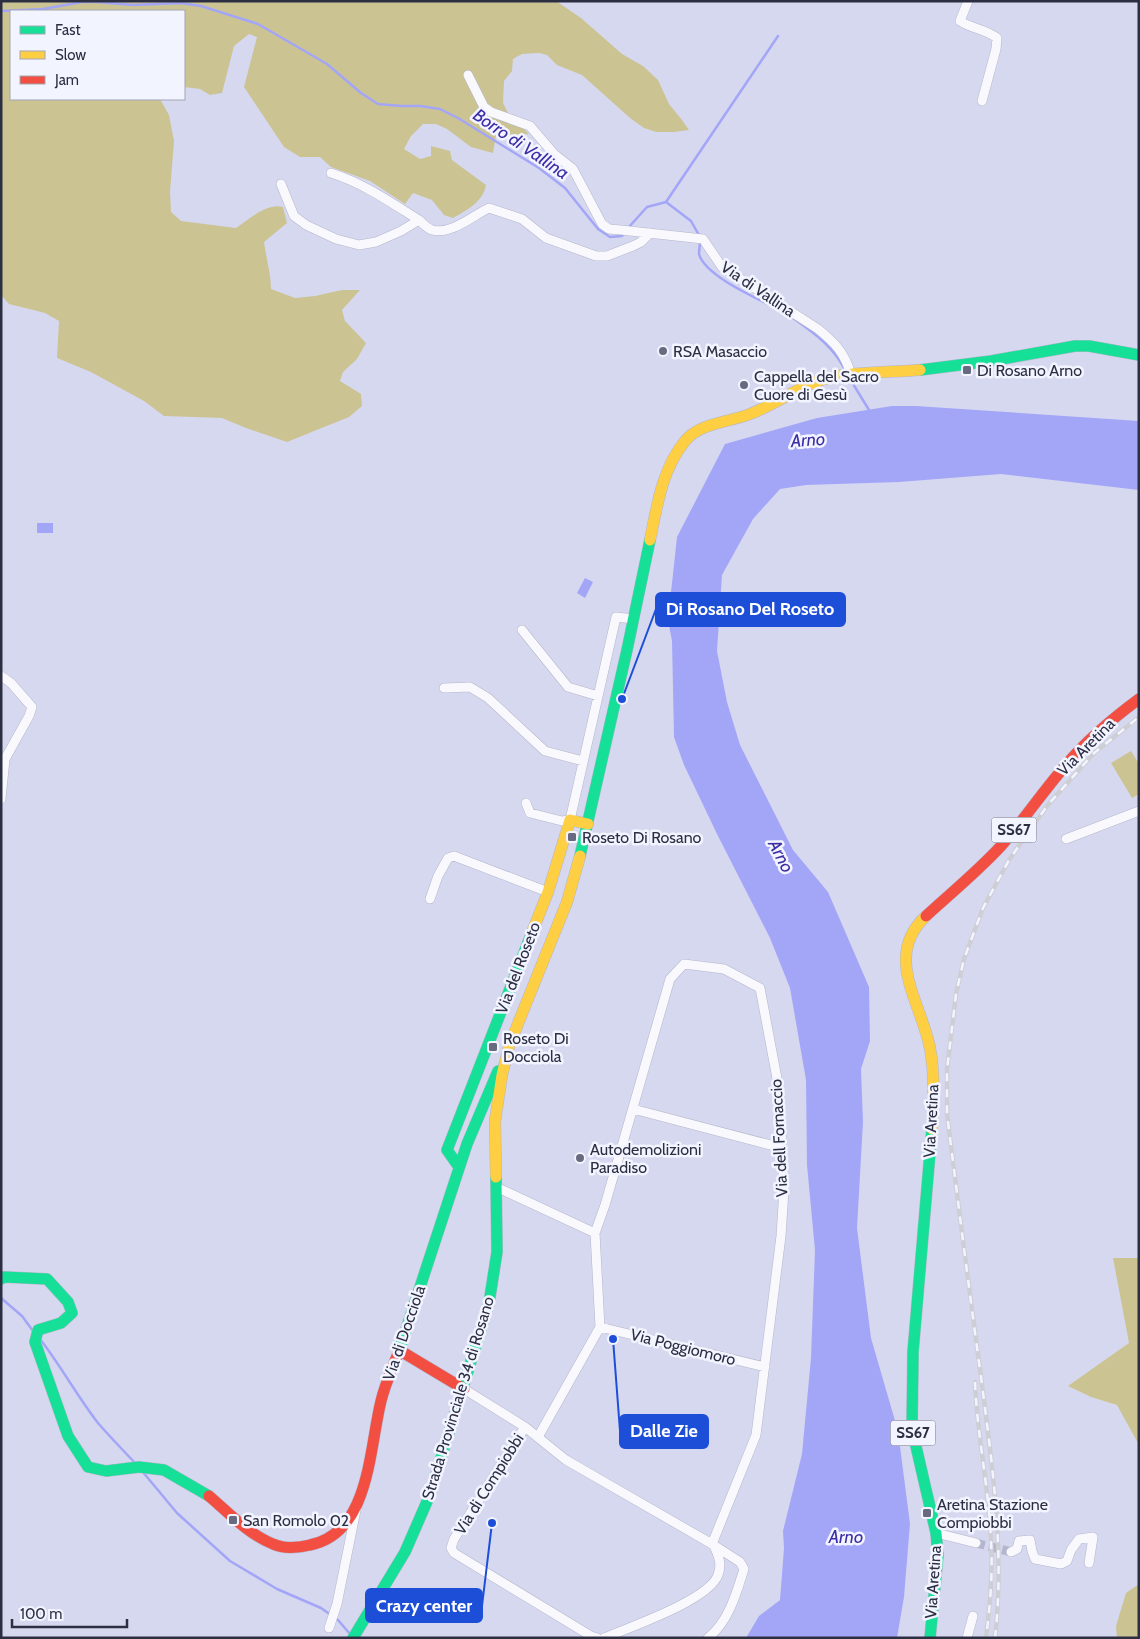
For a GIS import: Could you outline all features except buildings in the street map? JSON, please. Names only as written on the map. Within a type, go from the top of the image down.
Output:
[{"type":"main road","name":"Strada Provinciale 34 di Rosano","points":[[353,1638],[405,1552],[429,1497],[464,1389],[489,1303],[497,1252],[495,1121],[502,1075],[509,1046],[567,902],[588,824],[664,480],[670,462],[686,439],[700,429],[737,419],[762,409],[819,381],[848,375],[927,369],[991,361],[1075,346],[1089,346],[1139,355]]},
{"type":"main road","name":"Via Aretina","points":[[930,1638],[938,1555],[936,1533],[912,1429],[913,1352],[933,1116],[934,1082],[928,1037],[905,967],[904,955],[906,945],[912,932],[921,921],[1011,835],[1070,762],[1109,723],[1139,699]]},
{"type":"main road","points":[[570,820],[588,824]]},
{"type":"main road","name":"Via del Roseto","points":[[459,1167],[446,1150],[548,892],[570,820]]},
{"type":"main road","name":"Via di Docciola","points":[[357,1507],[363,1488],[381,1400],[459,1167],[489,1090],[509,1046]]},
{"type":"main road","points":[[1,1278],[47,1279],[68,1302],[72,1313],[61,1323],[38,1330],[35,1342],[68,1436],[88,1467],[106,1470],[139,1467],[164,1470],[207,1494],[251,1532],[274,1545],[296,1548],[322,1543],[336,1535],[357,1507]]},
{"type":"main road","name":"Via di Compiobbi","points":[[399,1350],[464,1389]]},
{"type":"street","points":[[968,1],[960,21],[967,26],[989,32],[997,38],[982,101]]},
{"type":"street","name":"Via di Vallina","points":[[468,75],[484,107],[491,112],[530,126],[554,154],[573,169],[602,224],[609,228],[620,230],[699,238],[722,267],[831,339],[846,359],[848,375]]},
{"type":"street","points":[[331,173],[372,191],[419,220],[429,229],[435,231],[451,228],[489,208],[522,219],[546,238],[596,256],[607,256],[633,246],[641,242],[650,233]]},
{"type":"street","points":[[281,184],[294,216],[336,239],[359,245],[376,242],[401,231],[419,220]]},
{"type":"street","name":"Via del Roseto","points":[[570,820],[616,617],[634,619]]},
{"type":"street","points":[[522,630],[568,687],[598,696]]},
{"type":"street","points":[[1,676],[12,683],[32,707],[5,759],[1,799]]},
{"type":"street","points":[[444,688],[470,687],[488,698],[544,752],[583,761]]},
{"type":"street","points":[[526,803],[530,812],[562,821],[570,820]]},
{"type":"street","points":[[1066,839],[1139,811]]},
{"type":"street","points":[[430,899],[438,876],[448,858],[454,856],[548,892]]},
{"type":"street","name":"Via dell Fornaccio","points":[[595,1233],[606,1205],[670,979],[684,964],[724,969],[760,988],[780,1089],[784,1190],[781,1236],[756,1435],[712,1544]]},
{"type":"street","points":[[633,1109],[782,1148]]},
{"type":"street","points":[[496,1187],[595,1233],[600,1327],[538,1437]]},
{"type":"street","name":"Via Poggiomoro","points":[[600,1327],[765,1367]]},
{"type":"street","name":"Via di Compiobbi","points":[[464,1389],[525,1427],[566,1460],[740,1562],[744,1569],[730,1608],[719,1629],[708,1638]]},
{"type":"street","name":"Via di Compiobbi","points":[[525,1427],[454,1538],[451,1548],[454,1552],[597,1638]]},
{"type":"street","name":"Via di Docciola","points":[[329,1628],[337,1604],[357,1507]]},
{"type":"street","points":[[936,1533],[976,1544]]},
{"type":"street","points":[[1011,1552],[1017,1549],[1019,1541],[1030,1540],[1035,1559],[1061,1564],[1066,1561],[1071,1550],[1080,1539],[1093,1537],[1089,1564]]},
{"type":"street","points":[[604,1638],[685,1604],[714,1582],[718,1577],[720,1561],[712,1544]]},
{"type":"street","points":[[967,1638],[973,1616]]},
{"type":"shaded area","points":[[1,1],[556,1],[581,18],[622,54],[643,66],[658,80],[669,104],[689,130],[656,132],[644,128],[582,75],[557,65],[547,55],[539,53],[522,54],[513,59],[512,71],[504,81],[503,103],[508,113],[529,134],[496,135],[493,153],[471,147],[447,129],[436,124],[423,124],[411,136],[404,149],[420,159],[431,156],[431,146],[450,151],[452,160],[486,185],[478,201],[469,209],[453,218],[444,215],[432,200],[413,193],[405,204],[370,181],[331,167],[320,157],[300,157],[284,147],[244,87],[257,37],[249,34],[234,46],[222,93],[210,95],[200,89],[185,87],[185,10],[10,10],[10,100],[161,100],[169,115],[174,141],[170,192],[171,212],[181,221],[236,228],[252,216],[271,207],[283,207],[287,223],[264,242],[271,289],[295,298],[342,290],[360,290],[342,310],[345,321],[366,343],[357,359],[343,372],[340,381],[361,394],[362,406],[349,417],[287,442],[222,418],[164,416],[144,401],[91,372],[57,358],[59,321],[45,313],[9,304],[1,295]]},
{"type":"shaded area","points":[[1131,751],[1139,764],[1139,794],[1132,798],[1111,763]]},
{"type":"shaded area","points":[[1113,1258],[1139,1258],[1139,1445],[1117,1405],[1091,1397],[1068,1386],[1129,1343]]},
{"type":"shaded area","points":[[1139,1584],[1139,1638],[1117,1638],[1116,1626],[1126,1593]]},
{"type":"water","name":"Arno","points":[[892,406],[1139,421],[1139,490],[1001,474],[899,482],[806,485],[780,489],[753,519],[722,575],[717,651],[727,702],[740,745],[793,850],[828,892],[869,987],[870,1041],[861,1069],[863,1122],[857,1228],[871,1338],[898,1431],[910,1524],[904,1597],[897,1638],[746,1638],[759,1616],[780,1600],[784,1548],[783,1531],[802,1454],[811,1358],[815,1250],[807,1165],[806,1080],[790,988],[770,938],[684,765],[674,737],[672,641],[668,620],[677,537],[725,444],[817,418]]},
{"type":"water","points":[[37,523],[53,523],[53,533],[37,533]]},
{"type":"water","points":[[585,578],[593,582],[585,598],[577,593]]},
{"type":"waterway","name":"Borro di Vallina","points":[[22,10],[43,9],[82,2],[133,5],[181,3],[201,6],[258,24],[327,64],[361,93],[378,104],[440,109],[458,118],[539,168],[565,188],[598,229],[610,237],[622,236],[625,232]]},
{"type":"waterway","name":"Borro di Vallina","points":[[1,11],[10,11]]},
{"type":"waterway","points":[[666,202],[778,36]]},
{"type":"waterway","name":"Borro di Vallina","points":[[628,228],[647,207],[666,202],[691,221],[700,237]]},
{"type":"waterway","name":"Borro di Vallina","points":[[700,242],[699,254],[712,271],[736,288],[784,312]]},
{"type":"waterway","name":"Borro di Vallina","points":[[789,315],[828,346],[845,370]]},
{"type":"waterway","name":"Borro di Vallina","points":[[850,379],[869,410]]},
{"type":"waterway","points":[[1,1298],[22,1316],[33,1331]]},
{"type":"waterway","points":[[40,1339],[98,1423],[135,1463]]},
{"type":"waterway","points":[[142,1471],[177,1513],[230,1561],[277,1589],[321,1608],[338,1620],[350,1634]]},
{"type":"tunnel","points":[[976,1543],[1011,1552]]},
{"type":"railway","points":[[995,1638],[999,1572],[996,1507],[947,1114],[947,1070],[956,994],[964,959],[983,908],[1009,860],[1047,806],[1093,754],[1139,717]]},
{"type":"railway","points":[[975,1382],[992,1554],[991,1590],[986,1638]]},
{"type":"traffic: fast","points":[[920,370],[991,361],[1075,346],[1089,346],[1139,355]]},
{"type":"traffic: fast","points":[[580,856],[650,540]]},
{"type":"traffic: fast","points":[[459,1167],[447,1150],[531,935]]},
{"type":"traffic: fast","points":[[399,1351],[467,1144],[498,1071]]},
{"type":"traffic: fast","points":[[930,1638],[938,1555],[936,1533],[912,1429],[913,1352],[932,1129]]},
{"type":"traffic: fast","points":[[353,1638],[405,1552],[429,1497],[489,1303],[497,1252],[496,1177]]},
{"type":"traffic: fast","points":[[1,1279],[4,1277],[47,1279],[68,1302],[72,1313],[61,1323],[38,1330],[35,1342],[68,1436],[88,1467],[106,1471],[139,1467],[164,1470],[209,1496]]},
{"type":"traffic: slow","points":[[650,540],[662,488],[671,464],[685,441],[698,430],[750,414],[814,382],[837,376],[920,370]]},
{"type":"traffic: slow","points":[[531,935],[548,892],[570,820],[588,824]]},
{"type":"traffic: slow","points":[[496,1177],[495,1121],[502,1075],[509,1046],[567,902],[580,856]]},
{"type":"traffic: slow","points":[[926,916],[913,931],[907,947],[906,963],[908,980],[932,1058],[934,1088],[932,1129]]},
{"type":"traffic: jam","points":[[926,916],[1001,846],[1082,747],[1139,699]]},
{"type":"traffic: jam","points":[[399,1350],[464,1389]]},
{"type":"traffic: jam","points":[[209,1496],[255,1535],[277,1546],[301,1547],[330,1537],[345,1524],[356,1507],[364,1486],[381,1401],[399,1351]]},
{"type":"place","name":"RSA Masaccio","points":[[663,351]]},
{"type":"place","name":"Di Rosano Arno","points":[[967,370]]},
{"type":"place","name":"Cappella del Sacro Cuore di Gesù","points":[[744,385]]},
{"type":"place","name":"Di Rosano Del Roseto","points":[[622,699]]},
{"type":"place","name":"Roseto Di Rosano","points":[[572,837]]},
{"type":"place","name":"Roseto Di Docciola","points":[[493,1047]]},
{"type":"place","name":"Autodemolizioni Paradiso","points":[[580,1158]]},
{"type":"place","name":"Dalle Zie","points":[[613,1339]]},
{"type":"place","name":"Aretina Stazione Compiobbi","points":[[927,1513]]},
{"type":"place","name":"San Romolo 02","points":[[233,1520]]},
{"type":"place","name":"Crazy center","points":[[492,1523]]}]
